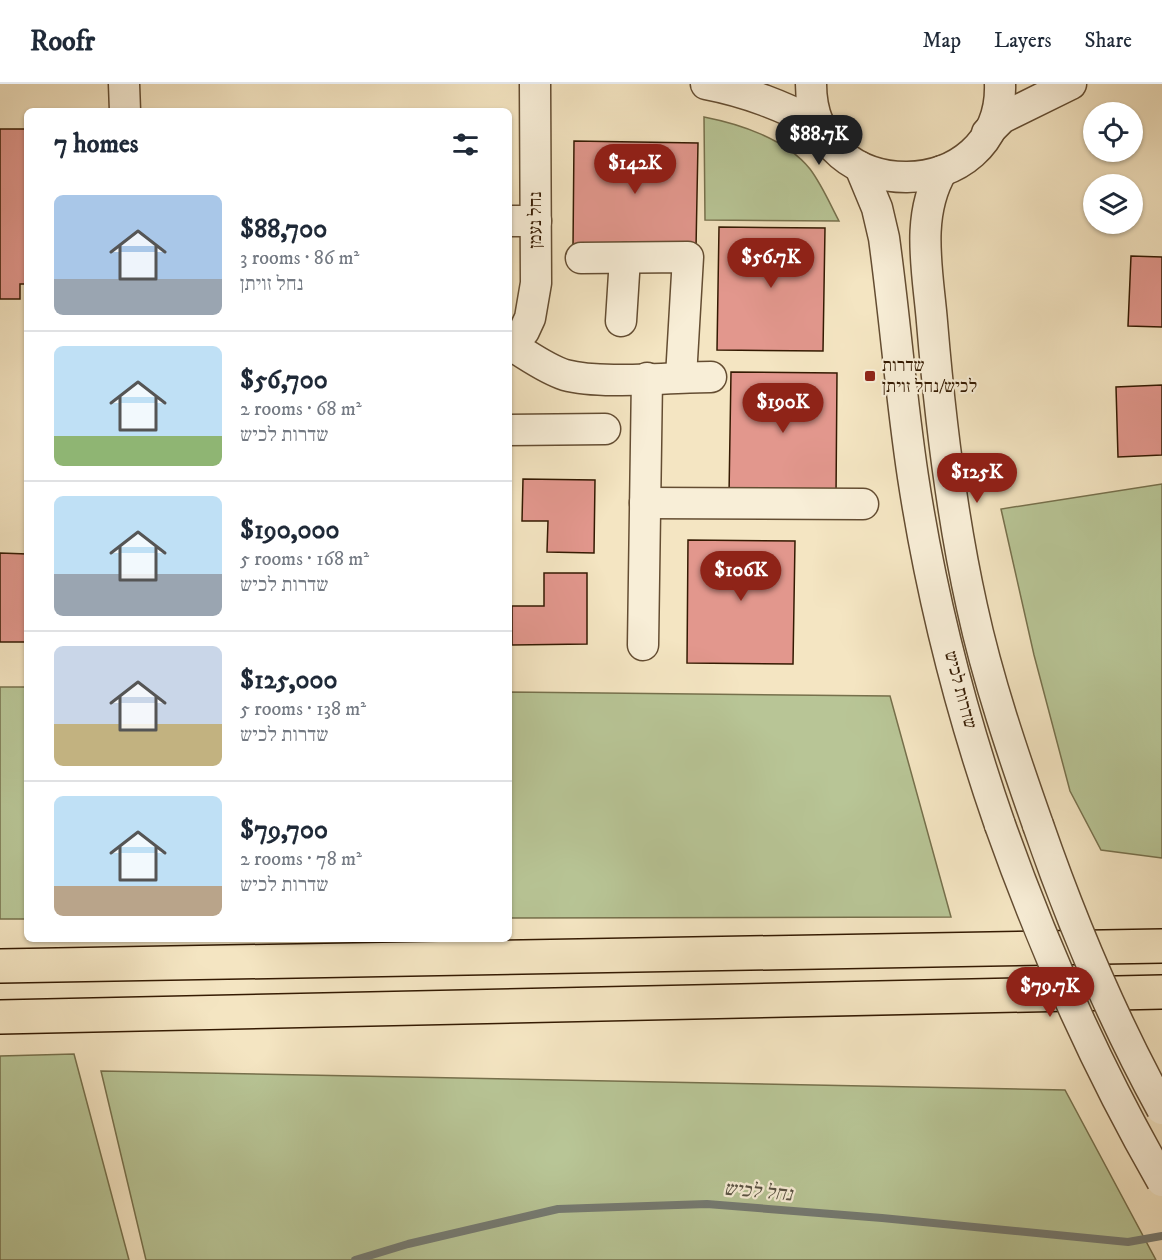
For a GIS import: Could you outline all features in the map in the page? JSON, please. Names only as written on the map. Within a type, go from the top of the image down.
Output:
[{"type":"highway","points":[[0,966],[1162,946]]},
{"type":"highway","points":[[0,1017],[1162,992]]},
{"type":"street","points":[[124,84],[125,108]]},
{"type":"street","name":"נחל נעמן","points":[[512,345],[524,331],[534,302],[522,221],[535,84]]},
{"type":"street","points":[[706,84],[748,93],[820,125]]},
{"type":"street","points":[[811,84],[813,102],[820,125],[832,145],[860,167],[894,178],[919,178],[942,171],[968,156],[1002,118],[1071,84]]},
{"type":"street","points":[[987,133],[998,105],[1000,84]]},
{"type":"street","name":"שדרות לכיש","points":[[860,167],[868,183],[884,238],[914,479],[935,594],[978,757],[1000,825],[1070,1003],[1126,1119],[1162,1181]]},
{"type":"street","name":"שדרות לכיש","points":[[942,171],[931,189],[926,210],[925,239],[937,389],[952,501],[972,608],[1012,750],[1061,892],[1094,973],[1162,1109]]},
{"type":"street","points":[[581,258],[688,257],[681,377]]},
{"type":"street","points":[[621,321],[625,258]]},
{"type":"street","points":[[512,348],[564,375],[589,379],[711,377]]},
{"type":"street","points":[[643,645],[647,378]]},
{"type":"street","points":[[512,430],[605,429]]},
{"type":"street","points":[[645,502],[863,504]]},
{"type":"green space","points":[[704,117],[762,134],[800,158],[822,188],[839,221],[705,220]]},
{"type":"green space","points":[[1162,484],[1162,858],[1101,850],[1070,791],[1034,655],[1001,509]]},
{"type":"green space","points":[[0,687],[24,687],[24,919],[0,919]]},
{"type":"green space","points":[[512,692],[890,696],[951,917],[512,918]]},
{"type":"green space","points":[[74,1054],[129,1260],[0,1260],[0,1056]]},
{"type":"green space","points":[[101,1071],[1065,1090],[1156,1260],[146,1260]]},
{"type":"building","points":[[0,129],[24,129],[24,284],[20,284],[20,299],[0,299]]},
{"type":"building","points":[[574,141],[698,143],[696,248],[573,247]]},
{"type":"building","points":[[719,227],[825,228],[823,351],[717,350]]},
{"type":"building","points":[[1131,256],[1162,257],[1162,327],[1128,326]]},
{"type":"building","points":[[731,372],[837,373],[836,496],[729,495]]},
{"type":"building","points":[[1162,385],[1162,455],[1118,457],[1116,387]]},
{"type":"building","points":[[523,479],[595,480],[594,553],[547,552],[548,521],[522,521]]},
{"type":"building","points":[[688,540],[795,541],[793,664],[687,663]]},
{"type":"building","points":[[0,553],[24,554],[24,642],[0,642]]},
{"type":"building","points":[[544,573],[587,573],[587,644],[512,645],[512,606],[544,606]]},
{"type":"waterway","name":"נחל לכיש","points":[[355,1260],[408,1244],[558,1209],[707,1204],[1128,1242],[1162,1236]]},
{"type":"place","name":"שדרות לכיש/נחל זויתן","points":[[870,376]]}]
